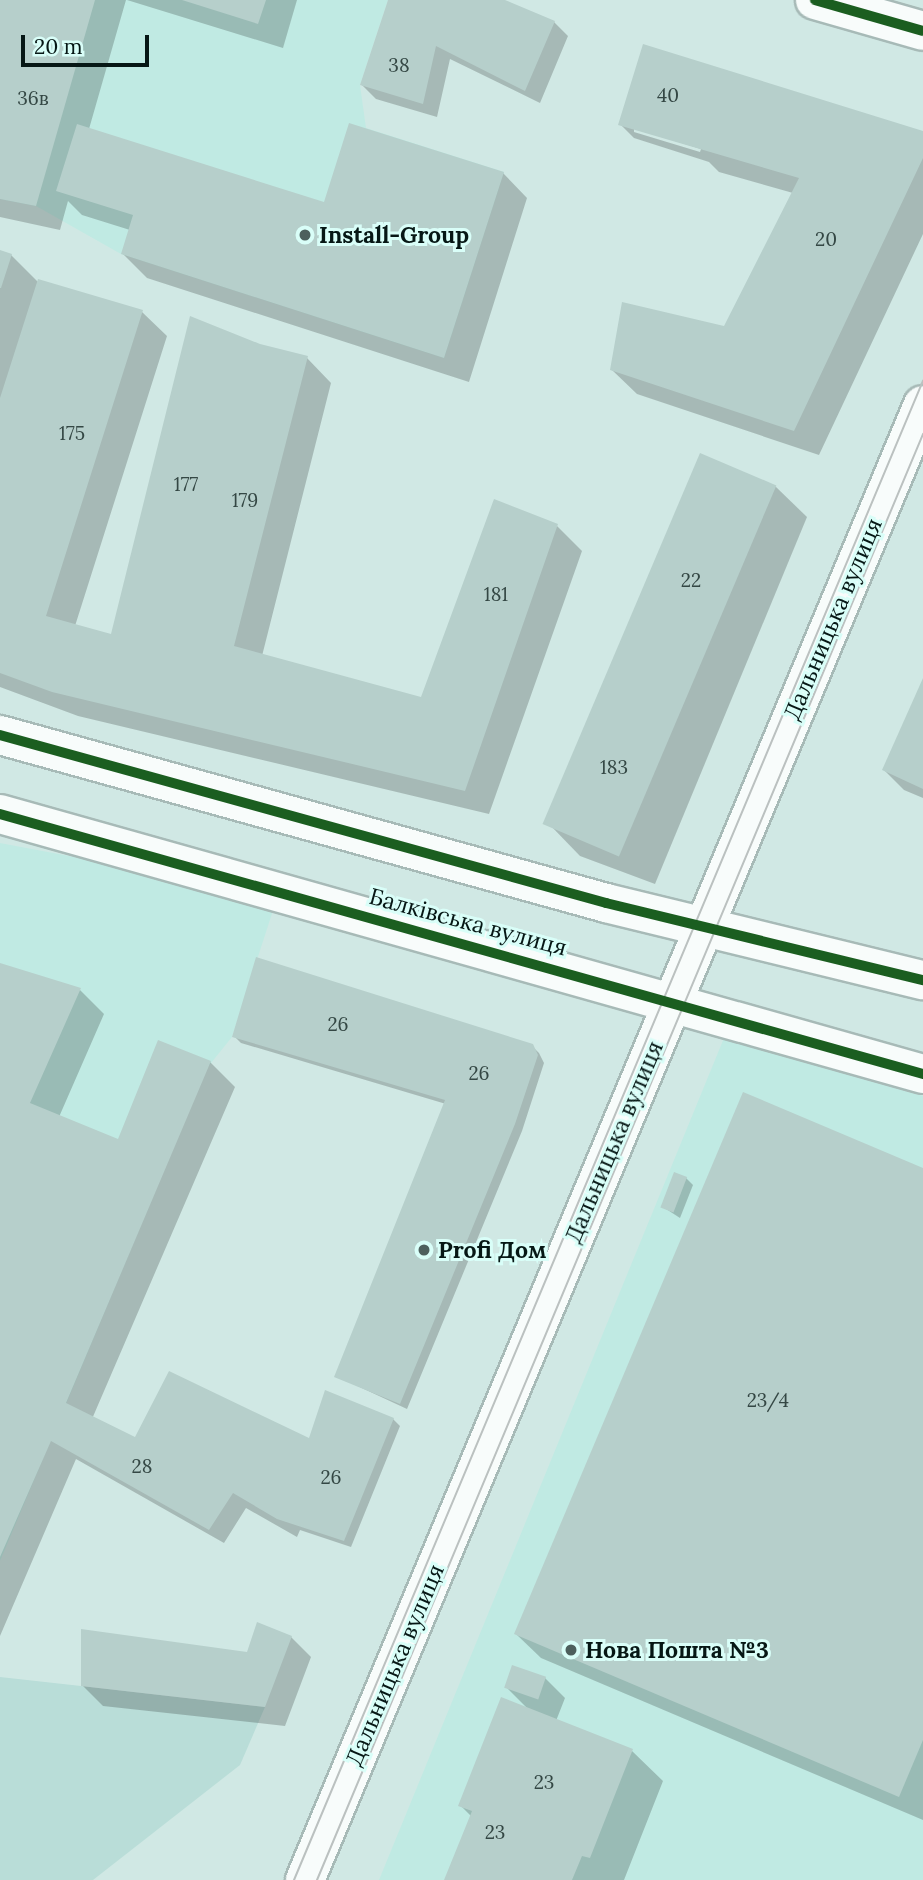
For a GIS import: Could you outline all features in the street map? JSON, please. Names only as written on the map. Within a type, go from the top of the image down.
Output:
[{"type":"main road","points":[[815,0],[923,31]]},
{"type":"main road","name":"Дальницька вулиця","points":[[305,1880],[923,405]]},
{"type":"main road","points":[[0,734],[606,903],[923,980]]},
{"type":"main road","name":"Балківська вулиця","points":[[0,814],[674,1001],[923,1074]]},
{"type":"shaded area","points":[[0,0],[388,0],[360,85],[366,128],[504,172],[444,358],[121,254],[36,206],[0,199]]},
{"type":"shaded area","points":[[0,843],[278,895],[232,1037],[207,1068],[0,1561]]},
{"type":"shaded area","points":[[724,1038],[923,1096],[923,1880],[379,1880]]},
{"type":"shaded area","points":[[0,1677],[265,1707],[240,1765],[93,1880],[0,1880]]},
{"type":"building","points":[[0,0],[95,0],[36,206],[0,199]]},
{"type":"building","points":[[182,0],[266,0],[258,24]]},
{"type":"building","points":[[388,0],[505,0],[555,21],[525,91],[436,46],[423,104],[360,85]]},
{"type":"building","points":[[643,44],[923,131],[923,158],[794,431],[610,370],[622,302],[724,326],[799,178],[618,125]]},
{"type":"building","name":"Install-Group","points":[[349,123],[504,172],[444,358],[121,254],[133,215],[56,191],[77,124],[324,202]]},
{"type":"building","points":[[0,250],[12,254],[1,288],[0,288]]},
{"type":"building","points":[[38,279],[143,310],[46,616],[111,634],[190,316],[260,344],[308,356],[234,646],[421,697],[494,499],[558,524],[465,791],[52,692],[0,673],[0,398]]},
{"type":"building","points":[[700,453],[776,485],[619,856],[543,824]]},
{"type":"building","points":[[923,678],[923,789],[882,770]]},
{"type":"building","points":[[256,957],[533,1044],[538,1055],[515,1124],[400,1404],[334,1377],[445,1100],[232,1037]]},
{"type":"building","points":[[0,963],[81,988],[30,1103],[118,1139],[158,1040],[211,1061],[66,1403],[135,1437],[169,1371],[309,1438],[325,1390],[394,1418],[344,1541],[277,1519],[233,1493],[209,1530],[51,1441],[0,1557]]},
{"type":"building","points":[[743,1092],[923,1168],[923,1740],[899,1797],[514,1634]]},
{"type":"building","points":[[674,1172],[687,1177],[673,1212],[660,1207]]},
{"type":"building","points":[[257,1622],[292,1636],[265,1707],[81,1686],[81,1629],[247,1652]]},
{"type":"building","points":[[512,1665],[546,1677],[538,1699],[504,1688]]},
{"type":"building","points":[[501,1697],[633,1749],[590,1858],[582,1856],[572,1880],[444,1880],[472,1811],[458,1806]]},
{"type":"tram line","points":[[294,1880],[923,381]]},
{"type":"tram line","points":[[317,1880],[923,434]]},
{"type":"cycle path","points":[[815,0],[923,31]]},
{"type":"cycle path","points":[[0,735],[606,903],[923,980]]},
{"type":"cycle path","points":[[0,814],[923,1074]]},
{"type":"place","name":"Install-Group","points":[[305,235]]},
{"type":"place","name":"Profi Дом","points":[[424,1250]]},
{"type":"place","name":"Нова Пошта №3","points":[[571,1650]]}]
